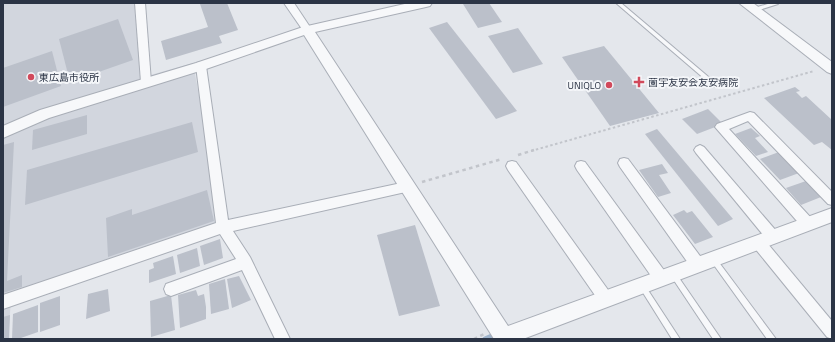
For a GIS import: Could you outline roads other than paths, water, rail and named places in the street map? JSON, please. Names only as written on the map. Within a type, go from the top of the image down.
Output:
[{"type":"street","points":[[140,3],[146,82]]},
{"type":"street","points":[[288,3],[307,30],[406,187],[505,338],[832,215]]},
{"type":"street","points":[[3,132],[44,114],[202,66],[307,30],[426,3]]},
{"type":"street","points":[[749,6],[831,67]]},
{"type":"street","points":[[202,66],[223,226],[245,262],[283,339]]},
{"type":"street","points":[[808,224],[721,127],[750,116],[832,200]]},
{"type":"street","points":[[700,150],[832,332]]},
{"type":"street","points":[[510,161],[606,299]]},
{"type":"street","points":[[624,164],[706,262]]},
{"type":"street","points":[[582,166],[667,276]]},
{"type":"street","points":[[3,302],[223,226],[406,187]]},
{"type":"street","points":[[171,289],[245,262]]},
{"type":"lane","points":[[618,3],[716,86]]},
{"type":"lane","points":[[749,6],[776,3]]},
{"type":"lane","points":[[706,262],[772,339]]},
{"type":"lane","points":[[667,276],[717,339]]},
{"type":"lane","points":[[642,286],[676,339]]},
{"type":"waterway","points":[[485,339],[494,335]]},
{"type":"place","name":"東広島市役所","points":[[31,77]]},
{"type":"place","name":"薗宇友安会友安病院","points":[[639,82]]},
{"type":"place","name":"UNIQLO","points":[[609,85]]}]
